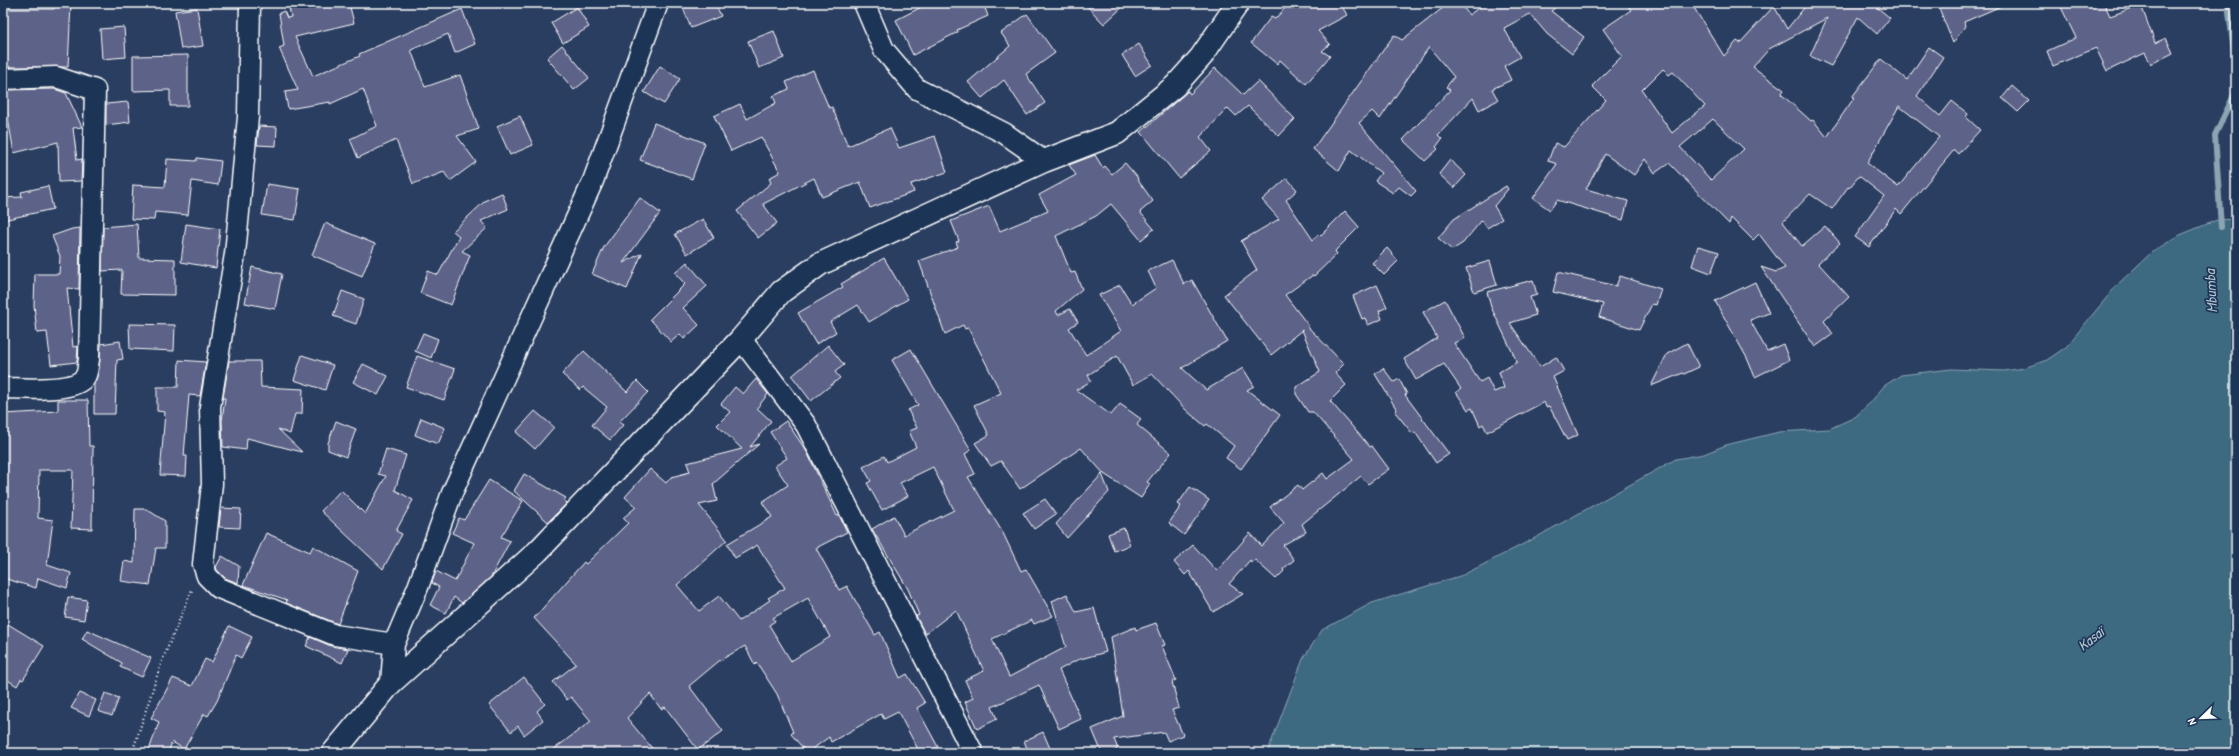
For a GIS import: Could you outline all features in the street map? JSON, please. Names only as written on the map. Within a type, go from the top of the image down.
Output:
[{"type":"main road","points":[[334,753],[391,683],[538,551],[741,339],[781,292],[820,264],[1044,161],[1117,133],[1175,86],[1201,57],[1238,3]]},
{"type":"street","points":[[250,3],[248,117],[234,254],[210,407],[212,484],[203,564],[207,576],[219,588],[336,635],[394,644]]},
{"type":"street","points":[[391,683],[394,644],[418,587],[452,493],[593,181],[658,3]]},
{"type":"street","points":[[864,3],[884,50],[917,89],[1004,133],[1044,161]]},
{"type":"street","points":[[3,79],[56,77],[95,90],[89,359],[86,376],[78,383],[53,388],[3,388]]},
{"type":"street","points":[[741,339],[806,425],[973,753]]},
{"type":"path","points":[[132,753],[162,661],[203,564]]},
{"type":"water","name":"Kasaï","points":[[2236,219],[2236,753],[1267,753],[1303,659],[1322,630],[1372,603],[1463,575],[1535,538],[1676,459],[1704,454],[1726,445],[1779,432],[1829,429],[1855,417],[1871,402],[1884,386],[1901,375],[1951,369],[2004,371],[2024,368],[2047,360],[2066,347],[2117,285],[2152,252],[2180,235],[2217,220]]},
{"type":"building","points":[[55,3],[71,3],[68,67],[3,67],[3,9],[54,9]]},
{"type":"building","points":[[288,3],[310,3],[311,8],[335,3],[349,3],[354,23],[295,37],[313,76],[462,9],[475,44],[455,53],[448,34],[411,50],[425,87],[460,75],[479,129],[457,136],[476,162],[450,181],[444,172],[413,184],[396,140],[358,158],[350,139],[377,126],[363,89],[330,104],[330,102],[288,109],[285,92],[298,90],[279,48],[284,46],[279,13],[284,11],[287,18],[291,17]]},
{"type":"building","points":[[681,3],[715,3],[721,16],[691,28]]},
{"type":"building","points":[[929,3],[983,3],[988,16],[957,30],[958,32],[913,55],[896,20]]},
{"type":"building","points":[[1084,3],[1127,3],[1104,24]]},
{"type":"building","points":[[1290,3],[1340,3],[1347,15],[1318,31],[1330,44],[1322,51],[1330,56],[1306,84],[1280,60],[1277,64],[1251,43],[1271,17],[1275,19]]},
{"type":"building","points":[[1449,3],[1460,3],[1469,15],[1485,3],[1561,3],[1551,11],[1584,37],[1572,54],[1547,34],[1530,14],[1504,28],[1520,57],[1504,66],[1511,80],[1492,89],[1498,100],[1479,110],[1473,98],[1438,135],[1442,139],[1436,147],[1438,149],[1425,161],[1403,140],[1450,90],[1446,87],[1454,77],[1429,47],[1380,119],[1372,111],[1359,123],[1416,191],[1411,196],[1399,187],[1393,193],[1375,181],[1381,173],[1351,150],[1339,171],[1313,149],[1394,35],[1402,40]]},
{"type":"building","points":[[1626,3],[1691,3],[1724,56],[1737,41],[1740,43],[1774,6],[1787,29],[1808,3],[1872,3],[1890,18],[1877,34],[1858,17],[1831,66],[1810,56],[1827,18],[1769,49],[1753,67],[1784,90],[1781,94],[1811,121],[1813,120],[1827,137],[1854,98],[1852,97],[1881,59],[1907,80],[1929,47],[1943,57],[1917,96],[1940,116],[1952,101],[1968,114],[1966,117],[1980,130],[1958,154],[1954,150],[1901,214],[1896,209],[1869,247],[1855,237],[1884,196],[1859,176],[1849,188],[1848,187],[1832,209],[1810,194],[1783,222],[1802,246],[1825,226],[1840,243],[1818,263],[1849,297],[1824,321],[1833,334],[1815,347],[1761,267],[1776,272],[1785,268],[1759,234],[1753,240],[1731,218],[1729,224],[1669,163],[1655,173],[1645,159],[1634,175],[1605,154],[1586,189],[1628,201],[1623,220],[1557,200],[1550,210],[1533,198],[1557,164],[1548,161],[1555,143],[1564,147],[1606,100],[1592,86],[1622,56],[1603,29],[1631,10]],"holes":[[[1663,69],[1669,75],[1673,72],[1705,106],[1672,133],[1642,90]],[[1899,106],[1939,137],[1898,187],[1867,163]],[[1713,119],[1744,149],[1711,180],[1680,147]]]},
{"type":"building","points":[[1937,3],[2008,3],[1964,22],[1965,26],[1953,43]]},
{"type":"building","points":[[2059,3],[2104,3],[2110,16],[2141,5],[2155,43],[2166,38],[2173,53],[2151,64],[2145,53],[2107,71],[2096,48],[2053,66],[2047,51],[2076,38]]},
{"type":"building","points":[[577,7],[589,27],[563,43],[551,23]]},
{"type":"building","points":[[197,8],[203,46],[181,49],[175,11]]},
{"type":"building","points":[[1027,14],[1055,53],[1026,74],[1045,103],[1027,115],[1004,80],[982,98],[968,82],[1010,46],[1001,33]]},
{"type":"building","points":[[124,27],[126,57],[102,59],[100,29]]},
{"type":"building","points":[[774,31],[784,58],[759,68],[748,41]]},
{"type":"building","points":[[1139,44],[1152,65],[1135,76],[1122,55]]},
{"type":"building","points":[[562,45],[589,78],[574,90],[547,58]]},
{"type":"building","points":[[188,55],[188,106],[170,106],[170,90],[133,91],[133,56]]},
{"type":"building","points":[[660,66],[680,79],[664,104],[644,92]]},
{"type":"building","points":[[1215,68],[1243,95],[1258,81],[1295,119],[1279,136],[1248,106],[1236,116],[1228,108],[1200,137],[1211,151],[1179,178],[1141,132],[1188,91],[1190,94]]},
{"type":"building","points":[[813,70],[829,108],[832,107],[848,146],[890,128],[899,148],[935,136],[947,172],[911,184],[914,192],[870,208],[860,182],[822,197],[814,178],[763,204],[777,223],[758,238],[737,211],[771,183],[769,178],[780,172],[761,137],[731,151],[714,116],[740,104],[747,119],[776,103],[773,96],[789,89],[786,82]]},
{"type":"building","points":[[2012,86],[2029,101],[2018,112],[2002,98]]},
{"type":"building","points":[[54,89],[66,93],[82,127],[73,128],[77,160],[82,159],[81,181],[59,182],[58,142],[14,153],[3,90]]},
{"type":"building","points":[[128,102],[130,122],[106,125],[106,104]]},
{"type":"building","points":[[520,116],[533,145],[510,155],[497,126]]},
{"type":"building","points":[[654,123],[705,143],[692,179],[640,160]]},
{"type":"building","points":[[259,126],[277,127],[276,146],[257,145]]},
{"type":"building","points":[[1095,155],[1103,168],[1105,166],[1112,174],[1125,163],[1138,178],[1137,179],[1153,201],[1140,212],[1154,229],[1141,240],[1111,204],[1096,216],[1056,236],[1071,273],[1075,272],[1082,289],[1056,311],[1058,315],[1070,309],[1078,322],[1069,328],[1086,355],[1121,331],[1099,295],[1120,285],[1132,304],[1156,288],[1148,271],[1172,260],[1184,284],[1192,280],[1227,341],[1182,368],[1206,390],[1243,368],[1254,386],[1247,390],[1280,415],[1241,469],[1226,458],[1234,446],[1207,424],[1205,426],[1187,411],[1152,374],[1133,385],[1117,356],[1088,375],[1091,381],[1076,390],[1111,415],[1120,404],[1141,419],[1137,425],[1171,453],[1147,482],[1150,484],[1141,498],[1104,474],[1081,448],[1020,489],[1001,461],[991,466],[975,443],[989,435],[974,405],[1001,393],[968,328],[965,329],[963,325],[945,334],[919,261],[958,247],[956,242],[959,241],[951,221],[989,206],[1000,231],[1048,211],[1039,195],[1076,175],[1069,165]]},
{"type":"building","points":[[197,158],[221,161],[218,185],[192,181],[188,215],[155,212],[154,220],[131,219],[133,185],[165,187],[167,159],[196,161]]},
{"type":"building","points":[[1450,160],[1466,175],[1454,188],[1439,174]]},
{"type":"building","points":[[1287,178],[1297,190],[1286,200],[1313,240],[1318,234],[1320,236],[1345,211],[1359,227],[1335,251],[1337,254],[1314,276],[1313,275],[1285,295],[1308,325],[1307,326],[1344,364],[1335,373],[1346,385],[1330,401],[1370,447],[1372,446],[1389,469],[1368,484],[1361,476],[1302,524],[1306,532],[1283,545],[1294,560],[1283,569],[1284,571],[1276,579],[1255,560],[1251,562],[1250,560],[1229,584],[1243,594],[1213,612],[1189,571],[1185,575],[1174,562],[1193,545],[1217,571],[1250,533],[1262,546],[1284,523],[1270,507],[1298,485],[1302,490],[1323,473],[1327,479],[1354,459],[1313,412],[1308,412],[1296,394],[1296,387],[1320,372],[1302,330],[1271,355],[1224,295],[1257,270],[1241,241],[1279,219],[1262,200]]},
{"type":"building","points":[[267,184],[300,189],[295,220],[262,215]]},
{"type":"building","points":[[48,186],[53,209],[3,220],[3,198],[22,197],[21,192]]},
{"type":"building","points":[[1506,186],[1508,189],[1494,206],[1502,219],[1487,228],[1482,220],[1463,243],[1452,250],[1438,238],[1454,219]]},
{"type":"building","points":[[502,193],[508,209],[481,221],[487,228],[462,251],[470,255],[451,305],[420,293],[428,271],[438,275],[459,236],[453,231],[486,200]]},
{"type":"building","points":[[640,198],[660,213],[623,263],[642,253],[627,289],[592,274],[604,247]]},
{"type":"building","points":[[703,219],[714,238],[687,254],[675,234]]},
{"type":"building","points":[[325,223],[375,244],[362,276],[312,255]]},
{"type":"building","points":[[137,224],[139,258],[175,259],[175,295],[121,294],[122,270],[102,271],[103,227]]},
{"type":"building","points":[[186,224],[220,229],[216,268],[181,262]]},
{"type":"building","points":[[80,228],[79,289],[67,288],[73,347],[78,346],[77,362],[51,365],[47,332],[37,333],[34,305],[35,274],[59,274],[60,256],[52,236],[72,229]]},
{"type":"building","points":[[1698,246],[1719,252],[1711,273],[1692,266]]},
{"type":"building","points":[[1387,248],[1398,261],[1384,275],[1372,263]]},
{"type":"building","points":[[884,258],[908,299],[869,322],[858,305],[830,322],[836,332],[816,344],[798,313],[843,287],[841,284]]},
{"type":"building","points":[[1490,261],[1497,285],[1474,292],[1466,268]]},
{"type":"building","points":[[687,262],[707,286],[683,308],[699,325],[684,339],[680,334],[671,342],[650,319],[685,284],[675,273]]},
{"type":"building","points":[[252,267],[282,274],[275,309],[245,303]]},
{"type":"building","points":[[1558,272],[1616,286],[1620,276],[1661,289],[1656,305],[1652,304],[1639,330],[1599,317],[1603,304],[1553,292]]},
{"type":"building","points":[[1533,280],[1537,295],[1530,297],[1536,315],[1510,323],[1540,367],[1556,357],[1564,371],[1553,377],[1578,435],[1567,440],[1549,406],[1546,407],[1544,402],[1487,432],[1483,424],[1480,426],[1472,408],[1468,410],[1456,392],[1461,389],[1444,364],[1416,380],[1404,359],[1437,338],[1423,312],[1445,300],[1465,338],[1454,343],[1480,382],[1487,378],[1494,392],[1504,388],[1499,372],[1517,362],[1491,307],[1487,292]]},
{"type":"building","points":[[1755,282],[1769,313],[1750,320],[1767,351],[1783,344],[1789,360],[1755,377],[1747,358],[1715,301]]},
{"type":"building","points":[[1377,285],[1387,307],[1379,311],[1382,319],[1368,325],[1365,318],[1362,319],[1353,296]]},
{"type":"building","points":[[342,291],[364,299],[356,324],[333,316]]},
{"type":"building","points":[[129,324],[175,325],[174,351],[130,349]]},
{"type":"building","points":[[423,333],[438,339],[431,358],[415,351]]},
{"type":"building","points":[[120,341],[123,359],[117,360],[115,414],[94,414],[94,384],[99,370],[101,344]]},
{"type":"building","points":[[1687,343],[1699,367],[1651,386],[1667,354]]},
{"type":"building","points":[[828,345],[844,365],[835,372],[840,378],[811,401],[792,376]]},
{"type":"building","points":[[911,349],[971,450],[965,454],[975,474],[968,477],[1003,533],[1021,571],[1026,569],[1053,616],[1034,624],[1032,620],[992,639],[1009,677],[1066,647],[1052,601],[1067,594],[1076,612],[1094,608],[1106,652],[1077,660],[1059,670],[1081,719],[1059,729],[1039,685],[992,707],[997,719],[977,729],[965,702],[973,698],[965,680],[984,671],[956,610],[925,634],[916,616],[919,615],[908,589],[872,529],[894,516],[904,535],[954,510],[933,467],[900,483],[908,496],[882,510],[867,483],[871,481],[863,467],[884,456],[887,462],[916,447],[909,431],[917,428],[908,410],[918,405],[892,360]]},
{"type":"building","points":[[584,351],[627,392],[637,381],[648,392],[619,422],[623,425],[610,440],[592,425],[607,407],[583,387],[580,390],[562,374]]},
{"type":"building","points":[[302,355],[333,365],[325,390],[294,380]]},
{"type":"building","points":[[417,356],[455,369],[444,400],[406,387]]},
{"type":"building","points":[[179,360],[206,362],[200,396],[189,395],[184,456],[187,456],[186,476],[160,475],[165,412],[157,411],[157,387],[178,387]]},
{"type":"building","points":[[229,361],[260,361],[261,387],[303,389],[302,414],[295,414],[290,434],[278,429],[302,452],[247,438],[246,450],[223,447],[222,421],[225,398],[223,398]]},
{"type":"building","points":[[363,364],[388,376],[378,395],[353,382]]},
{"type":"building","points":[[1383,368],[1394,382],[1399,379],[1407,394],[1405,395],[1449,454],[1436,463],[1415,432],[1412,433],[1395,412],[1397,410],[1375,374]]},
{"type":"building","points":[[756,379],[768,394],[757,408],[771,421],[750,447],[759,444],[713,484],[717,501],[699,505],[727,540],[677,585],[699,611],[719,596],[739,621],[770,600],[768,598],[785,588],[757,545],[735,558],[727,544],[772,517],[762,502],[788,485],[775,466],[787,458],[770,432],[786,421],[807,452],[837,516],[839,515],[847,532],[816,548],[839,590],[847,586],[875,635],[880,632],[900,678],[907,674],[925,703],[917,708],[938,747],[925,753],[920,753],[898,712],[884,719],[881,714],[831,742],[829,737],[807,753],[791,734],[793,732],[777,694],[757,663],[755,665],[745,646],[719,661],[689,686],[723,731],[698,750],[665,707],[661,709],[650,694],[627,718],[656,753],[549,753],[591,721],[571,697],[567,700],[553,682],[576,664],[534,618],[584,562],[586,564],[628,523],[623,518],[636,507],[625,497],[650,469],[666,483],[671,477],[690,472],[687,463],[742,449],[717,425],[730,412],[721,404],[735,387],[743,394]],"holes":[[[808,598],[830,637],[791,661],[769,625],[775,621],[773,618]]]},
{"type":"building","points":[[58,400],[88,400],[89,446],[93,446],[92,529],[71,528],[73,470],[39,470],[38,518],[53,520],[47,565],[71,573],[67,588],[38,578],[36,588],[3,578],[3,414],[58,411]]},
{"type":"building","points":[[535,411],[554,427],[535,449],[516,432]]},
{"type":"building","points":[[421,418],[445,428],[438,444],[415,435]]},
{"type":"building","points":[[336,421],[356,429],[346,457],[328,450],[328,443]]},
{"type":"building","points":[[386,449],[406,455],[395,490],[413,500],[396,531],[402,534],[383,569],[321,511],[341,490],[365,514],[386,476],[378,474]]},
{"type":"building","points":[[524,474],[566,498],[564,500],[567,503],[548,522],[514,491]]},
{"type":"building","points":[[1102,474],[1109,492],[1067,538],[1056,524]]},
{"type":"building","points":[[489,480],[523,501],[501,537],[510,541],[491,577],[462,603],[454,597],[446,613],[430,605],[439,587],[432,583],[436,571],[455,581],[474,543],[452,533],[459,518],[464,520]]},
{"type":"building","points":[[1190,487],[1209,500],[1184,535],[1169,523],[1181,506],[1178,504]]},
{"type":"building","points":[[1045,499],[1056,514],[1034,529],[1023,513]]},
{"type":"building","points":[[221,508],[241,509],[240,528],[219,527]]},
{"type":"building","points":[[135,509],[146,509],[165,521],[165,548],[156,548],[150,585],[121,581],[124,561],[134,563]]},
{"type":"building","points":[[1124,528],[1130,545],[1114,551],[1108,534]]},
{"type":"building","points":[[266,533],[310,552],[313,546],[358,571],[338,624],[286,603],[287,600],[243,585]]},
{"type":"building","points":[[222,556],[239,566],[238,583],[225,578],[217,570],[216,567]]},
{"type":"building","points":[[68,597],[87,600],[84,620],[65,617]]},
{"type":"building","points":[[3,621],[44,646],[23,680],[21,679],[17,686],[3,677]]},
{"type":"building","points":[[1156,623],[1165,645],[1162,646],[1176,680],[1172,682],[1179,708],[1172,710],[1183,735],[1168,741],[1164,732],[1114,739],[1118,749],[1109,753],[1102,753],[1092,729],[1123,716],[1111,637],[1135,627],[1136,630]]},
{"type":"building","points":[[229,626],[252,637],[241,658],[236,655],[217,701],[208,716],[204,714],[184,749],[172,742],[168,753],[148,753],[159,722],[151,718],[173,678],[192,686],[205,659],[212,662]]},
{"type":"building","points":[[87,630],[151,658],[142,677],[120,667],[122,663],[82,639]]},
{"type":"building","points":[[310,637],[331,646],[348,649],[342,663],[306,646]]},
{"type":"building","points":[[524,677],[545,704],[537,711],[543,720],[524,735],[518,726],[511,732],[489,705]]},
{"type":"building","points":[[80,693],[96,700],[89,716],[71,708]]},
{"type":"building","points":[[105,693],[119,698],[112,716],[98,711]]},
{"type":"building","points":[[1043,732],[1052,753],[1029,753],[1024,741]]},
{"type":"waterway","name":"Mbumba","points":[[2228,3],[2236,69]]},
{"type":"waterway","name":"Mbumba","points":[[2221,227],[2215,135],[2236,91]]}]
